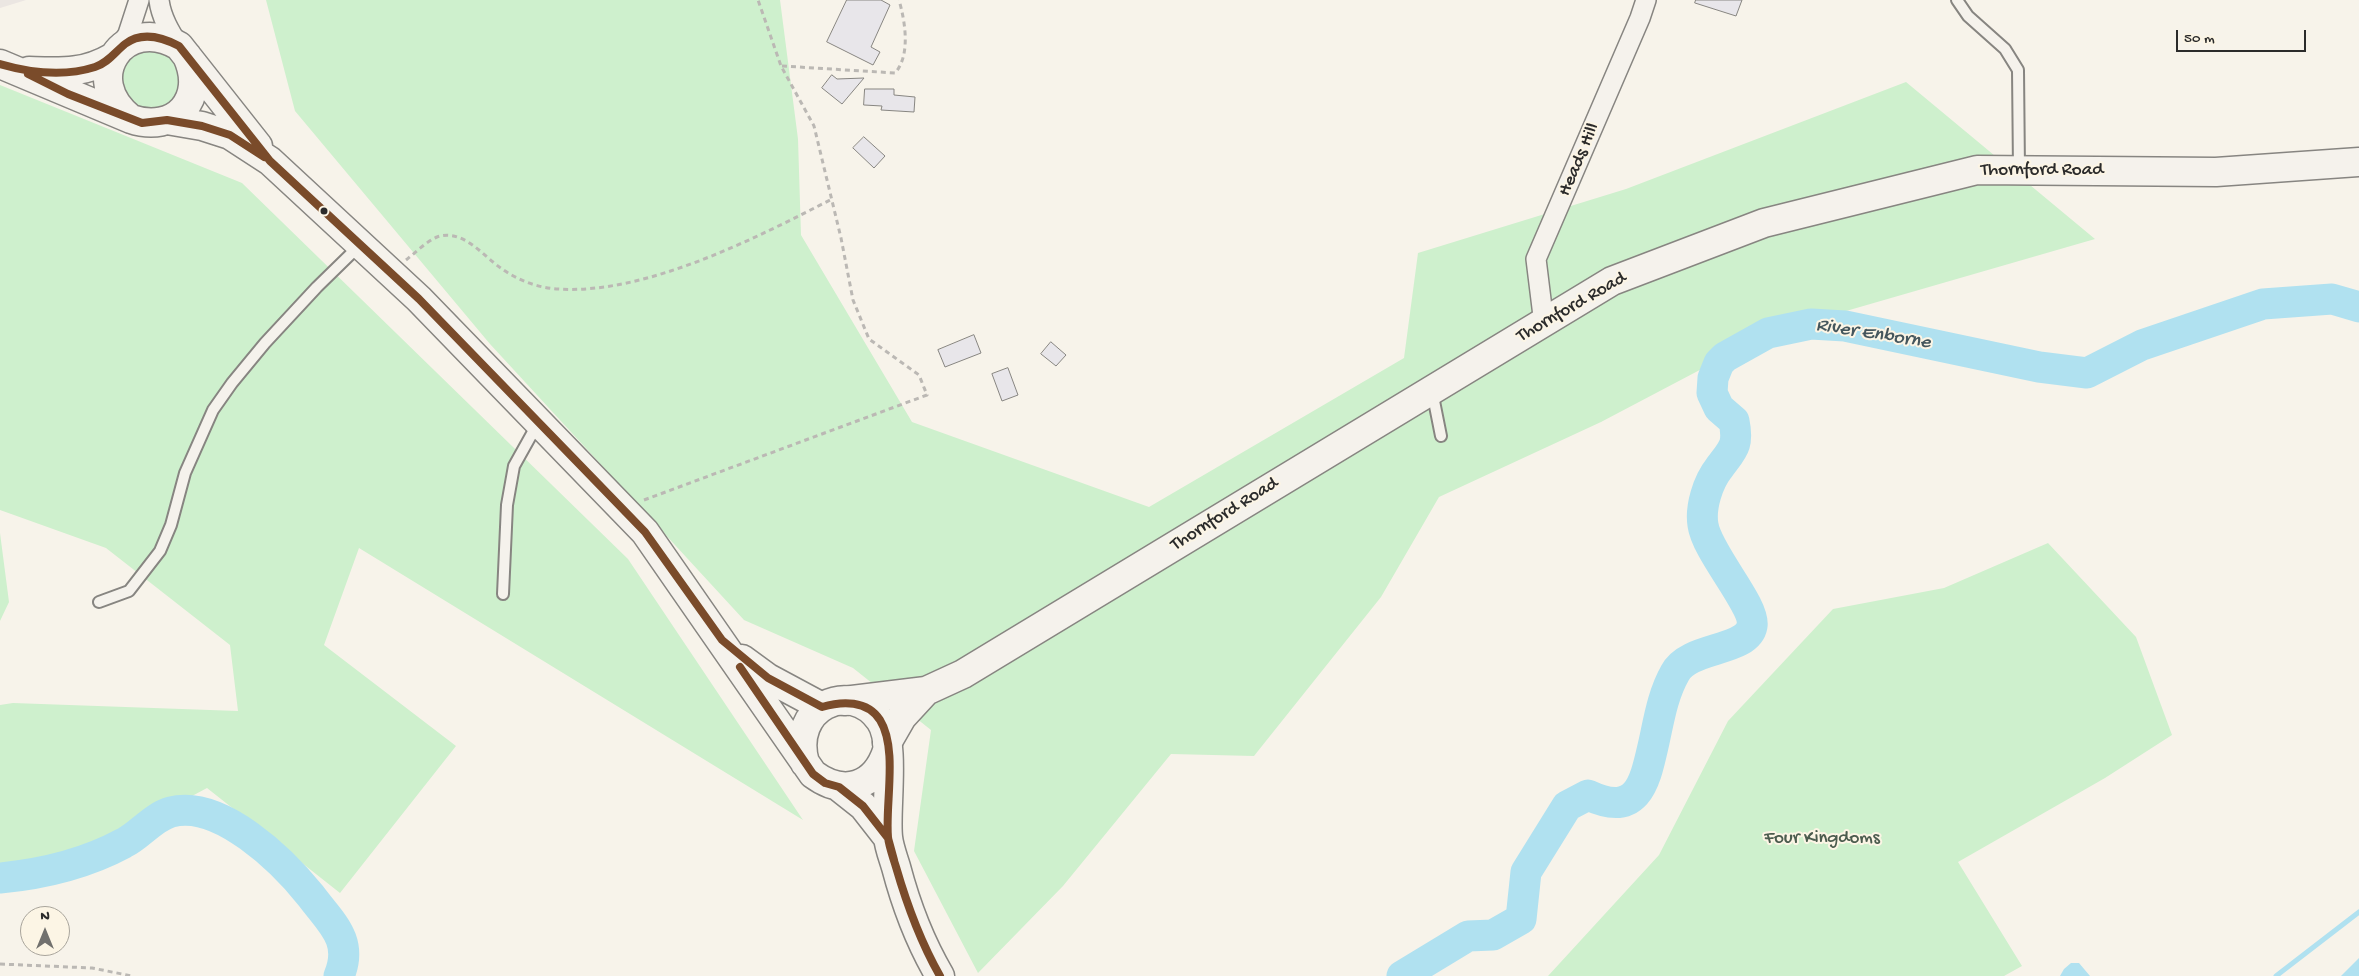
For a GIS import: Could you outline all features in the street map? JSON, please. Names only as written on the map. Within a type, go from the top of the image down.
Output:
[{"type":"main road","points":[[10,67],[78,71],[96,67],[115,55],[126,43],[139,38],[153,36],[167,39],[183,51],[270,161],[390,272],[645,532],[722,640],[813,774],[825,783],[839,787],[854,786],[873,776],[883,764],[887,747]]},
{"type":"main road","points":[[167,120],[180,112],[190,99],[194,84],[193,69],[183,51]]},
{"type":"main road","points":[[115,55],[108,71],[107,85],[111,98],[119,110],[130,119]]},
{"type":"main road","points":[[10,67],[68,94],[142,123],[167,120],[202,126],[230,135],[270,161]]},
{"type":"main road","name":"Thornford Road","points":[[833,704],[926,691],[963,674],[1431,390],[1544,324],[1612,281],[1764,223],[1976,170],[2216,172],[2359,162]]},
{"type":"main road","points":[[722,640],[768,678],[833,704],[859,704],[869,709],[884,728],[887,747],[888,838],[906,904],[940,976]]},
{"type":"main road","name":"Thornford Road","points":[[887,747],[902,717],[926,691]]},
{"type":"main road","points":[[805,763],[801,749],[803,731],[810,718],[833,704]]},
{"type":"main road","points":[[839,787],[863,806],[888,838]]},
{"type":"street","points":[[115,55],[128,34],[139,0]]},
{"type":"street","points":[[159,0],[169,30],[183,51]]},
{"type":"street","name":"Heads Hill","points":[[1544,324],[1536,259],[1573,176],[1646,0]]},
{"type":"lane","points":[[1957,0],[1968,16],[2005,49],[2018,70],[2019,170]]},
{"type":"lane","points":[[99,602],[129,591],[160,551],[171,525],[185,473],[213,410],[232,383],[311,294],[361,245]]},
{"type":"lane","points":[[1431,390],[1441,436]]},
{"type":"lane","points":[[503,594],[508,505],[514,466],[538,422]]},
{"type":"path","points":[[622,508],[927,395],[918,375],[869,339],[853,300],[832,199],[814,126],[781,66],[758,0]]},
{"type":"path","points":[[781,66],[895,72],[900,67],[904,51],[905,31],[899,0]]},
{"type":"path","points":[[390,272],[436,238],[454,235],[474,246],[502,269],[529,284],[574,290],[610,286],[657,274],[718,254],[767,233],[832,199]]},
{"type":"path","points":[[0,964],[92,968],[132,976]]},
{"type":"shaded area","points":[[0,0],[26,0],[0,8]]},
{"type":"green space","points":[[266,0],[780,0],[798,139],[801,235],[912,422],[1149,507],[1404,358],[1418,253],[1626,189],[1906,82],[2095,239],[1770,333],[1601,422],[1439,497],[1381,597],[1254,756],[1171,754],[1063,886],[978,973],[914,851],[931,730],[853,668],[744,620],[490,344],[295,111]]},
{"type":"green space","points":[[168,50],[187,82],[165,113],[129,106],[125,101],[120,69],[134,52]]},
{"type":"green space","points":[[0,85],[242,183],[628,559],[803,820],[359,548],[324,645],[456,746],[340,893],[207,788],[67,863],[0,866],[0,705],[13,703],[238,711],[230,645],[106,548],[0,510]]},
{"type":"green space","points":[[0,533],[9,602],[0,621]]},
{"type":"green space","name":"Four Kingdoms","points":[[2048,543],[2136,637],[2172,735],[2105,778],[1958,862],[2022,966],[2004,976],[1548,976],[1659,855],[1728,721],[1833,609],[1944,588]]},
{"type":"water","points":[[2359,958],[2359,976],[2341,976]]},
{"type":"water","points":[[2071,963],[2079,963],[2090,976],[2060,976]]},
{"type":"building","points":[[847,0],[881,0],[890,5],[871,47],[880,52],[873,65],[827,42]]},
{"type":"building","points":[[1696,0],[1742,0],[1736,16],[1695,3]]},
{"type":"building","points":[[832,75],[837,79],[864,78],[842,104],[822,88]]},
{"type":"building","points":[[865,89],[894,89],[894,95],[915,97],[914,112],[881,110],[882,106],[864,105]]},
{"type":"building","points":[[864,137],[885,156],[874,168],[853,148]]},
{"type":"building","points":[[974,335],[981,353],[945,367],[938,350]]},
{"type":"building","points":[[1051,342],[1066,355],[1056,366],[1041,354]]},
{"type":"building","points":[[1008,368],[1018,395],[1002,401],[992,374]]},
{"type":"waterway","name":"River Enborne","points":[[1402,976],[1468,936],[1493,935],[1521,919],[1526,872],[1567,806],[1588,795],[1605,801],[1619,802],[1629,799],[1637,792],[1647,770],[1667,689],[1675,673],[1682,664],[1692,658],[1740,641],[1748,634],[1752,626],[1747,606],[1706,537],[1702,518],[1708,487],[1734,447],[1736,436],[1734,421],[1719,408],[1712,393],[1713,378],[1719,363],[1725,357],[1768,333],[1811,324],[1845,326],[2039,367],[2087,373],[2142,345],[2263,304],[2332,299],[2359,307]]},
{"type":"waterway","name":"River Enborne","points":[[0,878],[32,874],[80,862],[130,840],[164,814],[190,810],[210,815],[249,836],[284,866],[311,896],[333,924],[342,942],[344,952],[339,976]]},
{"type":"waterway","points":[[2276,976],[2359,912]]},
{"type":"transit line","points":[[0,64],[36,72],[71,72],[100,65],[125,44],[138,38],[159,38],[179,46],[270,161],[419,299],[645,532],[722,640],[768,678],[822,707],[846,703],[861,706],[875,713],[885,732],[890,761],[888,824],[890,848],[915,923],[926,950],[940,976]]},
{"type":"transit line","points":[[28,74],[68,94],[142,123],[167,120],[202,126],[230,135],[264,157]]},
{"type":"transit line","points":[[740,667],[813,774],[825,783],[839,787],[863,806],[888,838],[894,860]]}]
